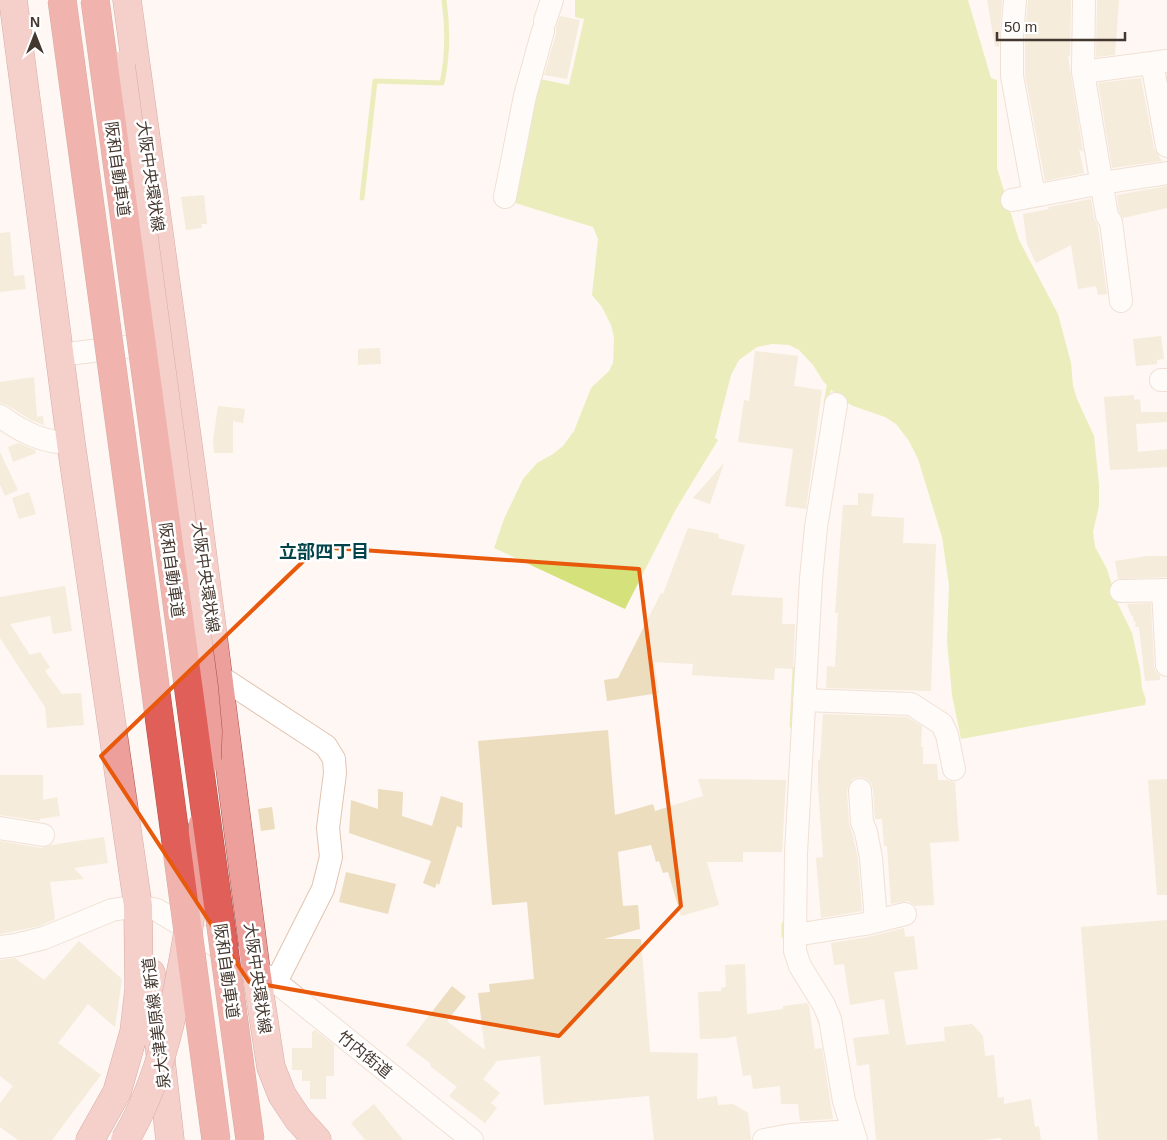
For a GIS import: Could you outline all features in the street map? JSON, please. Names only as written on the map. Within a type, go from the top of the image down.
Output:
[{"type":"highway","name":"阪和自動車道","points":[[62,0],[181,865],[216,1140]]},
{"type":"highway","name":"阪和自動車道","points":[[95,0],[250,1140]]},
{"type":"main road","points":[[12,0],[71,443],[138,906],[139,990],[134,1032],[117,1092],[90,1140]]},
{"type":"main road","name":"大阪中央環状線","points":[[119,0],[121,66],[204,687],[208,731],[202,835],[177,990],[149,1089],[136,1121],[125,1140]]},
{"type":"main road","name":"大阪中央環状線","points":[[127,0],[219,676],[266,976],[273,1076],[290,1107],[317,1140]]},
{"type":"main road","name":"泉大津美原線 新道","points":[[138,906],[147,942],[156,1003],[170,1140]]},
{"type":"street","points":[[1015,0],[1012,36],[1012,76],[1023,198],[1167,173]]},
{"type":"street","points":[[1084,0],[1083,72],[1107,216],[1111,222],[1120,300]]},
{"type":"street","points":[[505,197],[525,96],[547,17]]},
{"type":"street","points":[[1083,72],[1159,62],[1167,146]]},
{"type":"street","points":[[59,355],[174,341]]},
{"type":"street","points":[[764,1140],[786,1135],[854,1136],[844,1101],[830,1019],[824,1005],[802,971],[795,950],[796,853],[811,579],[814,542],[836,404]]},
{"type":"street","points":[[5,427],[38,439],[56,443],[71,443]]},
{"type":"street","points":[[1122,590],[1165,590],[1161,656]]},
{"type":"street","points":[[219,676],[326,746],[334,759],[328,828],[331,857],[323,889],[266,976]]},
{"type":"street","points":[[804,700],[911,704],[942,724],[947,735],[954,769]]},
{"type":"street","points":[[860,790],[862,822],[871,858],[876,921]]},
{"type":"street","points":[[0,828],[43,835]]},
{"type":"street","points":[[0,947],[44,938],[112,910],[138,906]]},
{"type":"street","name":"竹内街道","points":[[138,906],[157,910],[169,916],[266,976],[472,1140]]},
{"type":"street","points":[[795,935],[905,914]]},
{"type":"highlighted area","points":[[318,547],[639,569],[681,906],[559,1036],[249,982],[101,756]]},
{"type":"shaded area","points":[[575,0],[968,0],[991,78],[997,80],[997,168],[1019,240],[1058,314],[1071,363],[1073,386],[1094,436],[1099,485],[1099,506],[1093,532],[1095,547],[1107,569],[1117,602],[1132,633],[1146,700],[1145,705],[961,739],[952,695],[947,641],[949,585],[942,537],[918,459],[909,441],[896,424],[885,417],[853,406],[839,398],[799,350],[789,345],[772,344],[757,347],[739,360],[731,375],[715,438],[718,440],[676,509],[625,609],[494,548],[504,519],[523,479],[537,463],[563,446],[574,431],[591,388],[609,371],[613,363],[614,337],[611,325],[602,307],[592,295],[598,239],[593,227],[515,203],[540,79],[569,85],[584,19],[575,17]]},
{"type":"building","points":[[987,0],[1002,0],[999,47],[995,46]]},
{"type":"building","points":[[1028,0],[1071,0],[1070,57],[1068,56],[1083,152],[1079,149],[1084,173],[1045,181],[1025,75],[1025,37]]},
{"type":"building","points":[[1097,0],[1119,0],[1115,55],[1096,57]]},
{"type":"building","points":[[560,16],[580,20],[567,79],[544,75]]},
{"type":"building","points":[[1141,78],[1154,148],[1162,161],[1112,168],[1098,83]]},
{"type":"building","points":[[1167,186],[1167,208],[1123,218],[1119,211],[1117,195]]},
{"type":"building","points":[[204,195],[207,224],[201,224],[202,228],[186,230],[181,197]]},
{"type":"building","points":[[1091,199],[1094,218],[1098,227],[1107,294],[1098,295],[1096,286],[1078,289],[1071,245],[1036,263],[1027,244],[1023,214]]},
{"type":"building","points":[[10,232],[14,276],[24,275],[26,289],[0,292],[0,233]]},
{"type":"building","points":[[1161,336],[1164,359],[1157,360],[1157,364],[1136,366],[1133,339]]},
{"type":"building","points":[[380,348],[381,364],[358,365],[358,349]]},
{"type":"building","points":[[755,351],[798,356],[794,386],[822,390],[806,509],[785,506],[793,449],[738,442],[744,400],[749,401]]},
{"type":"building","points":[[34,377],[37,417],[43,416],[44,425],[0,403],[0,382]]},
{"type":"building","points":[[1134,395],[1134,400],[1140,399],[1141,412],[1167,412],[1167,422],[1136,424],[1138,452],[1167,449],[1167,467],[1110,470],[1104,397]]},
{"type":"building","points":[[218,406],[245,409],[243,423],[233,421],[233,453],[214,453],[213,440]]},
{"type":"building","points":[[18,443],[35,450],[36,453],[13,462],[8,447]]},
{"type":"building","points":[[0,452],[18,490],[5,496],[0,485]]},
{"type":"building","points":[[724,463],[710,504],[693,498]]},
{"type":"building","points":[[29,492],[36,514],[19,519],[12,498]]},
{"type":"building","points":[[858,493],[874,494],[871,516],[904,518],[903,543],[936,544],[931,691],[826,688],[827,666],[835,667],[838,613],[835,613],[843,505],[858,505]]},
{"type":"building","points":[[688,528],[719,534],[718,538],[745,545],[731,595],[783,598],[782,624],[795,624],[793,669],[775,668],[774,680],[692,675],[693,664],[654,662],[659,693],[607,701],[604,680],[618,678],[661,593],[663,594]]},
{"type":"building","points":[[1148,556],[1167,556],[1167,577],[1118,579],[1115,561]]},
{"type":"building","points":[[65,586],[72,631],[53,634],[50,616],[10,624],[30,655],[40,652],[50,667],[45,671],[62,694],[81,693],[84,725],[47,728],[45,707],[0,638],[0,597]]},
{"type":"building","points":[[1151,603],[1154,666],[1160,676],[1160,680],[1145,681],[1139,627],[1135,627],[1136,622],[1134,622],[1127,604]]},
{"type":"building","points":[[823,714],[907,717],[922,726],[921,747],[923,747],[923,764],[937,764],[938,780],[955,782],[959,841],[930,843],[934,905],[915,906],[908,901],[891,904],[887,846],[884,846],[882,819],[875,819],[871,783],[865,778],[859,777],[853,779],[847,791],[849,823],[858,859],[862,911],[821,918],[816,858],[823,857],[818,760],[820,760]]},
{"type":"building","points":[[608,730],[615,815],[653,804],[655,811],[703,796],[698,779],[786,780],[782,852],[743,852],[743,862],[707,862],[719,905],[681,916],[668,872],[663,873],[659,861],[656,862],[651,845],[618,852],[623,906],[638,905],[640,929],[604,939],[641,939],[650,1052],[698,1053],[697,1099],[717,1096],[718,1105],[733,1104],[748,1113],[751,1140],[654,1140],[649,1096],[544,1105],[540,1056],[497,1061],[483,1079],[500,1093],[491,1103],[497,1108],[485,1123],[449,1096],[457,1087],[406,1045],[452,986],[466,997],[447,1021],[485,1050],[478,993],[490,992],[489,984],[534,979],[527,902],[492,905],[478,741]]},
{"type":"building","points":[[0,775],[43,775],[43,800],[57,797],[60,816],[40,819],[40,821],[0,815]]},
{"type":"building","points":[[1167,779],[1167,895],[1157,895],[1148,780]]},
{"type":"building","points":[[378,789],[403,792],[402,816],[432,826],[441,796],[463,803],[462,828],[457,826],[439,885],[437,883],[435,888],[423,883],[431,861],[349,833],[351,800],[378,809]]},
{"type":"building","points":[[272,807],[275,829],[261,831],[258,809]]},
{"type":"building","points":[[104,837],[108,863],[74,868],[84,879],[50,882],[55,919],[40,926],[0,934],[0,841],[41,848]]},
{"type":"building","points":[[346,872],[396,884],[388,914],[339,902]]},
{"type":"building","points":[[1167,920],[1167,1140],[1098,1140],[1081,927]]},
{"type":"building","points":[[904,928],[905,937],[914,936],[918,969],[894,972],[906,1045],[945,1041],[944,1027],[972,1024],[983,1036],[985,1056],[994,1055],[998,1098],[1004,1097],[1004,1104],[1031,1099],[1035,1127],[1039,1126],[1041,1140],[1001,1140],[1001,1138],[982,1140],[876,1140],[869,1064],[857,1066],[853,1038],[889,1034],[884,999],[850,1005],[844,964],[834,965],[831,943],[868,937]]},
{"type":"building","points":[[79,941],[122,979],[115,1027],[88,1004],[58,1043],[101,1075],[52,1140],[18,1140],[0,1127],[0,1103],[13,1086],[0,1076],[0,960],[15,958],[44,980]]},
{"type":"building","points":[[745,964],[747,1014],[783,1009],[783,1006],[807,1003],[809,1006],[815,1049],[822,1048],[833,1119],[800,1121],[798,1104],[781,1104],[780,1086],[753,1089],[751,1075],[743,1076],[736,1036],[700,1039],[698,992],[721,991],[721,988],[726,987],[725,965]]},
{"type":"building","points":[[315,1030],[334,1045],[334,1076],[326,1076],[326,1099],[310,1099],[310,1081],[302,1081],[302,1070],[292,1070],[292,1048],[312,1048],[312,1032]]},
{"type":"building","points":[[374,1104],[403,1140],[365,1140],[351,1123]]},
{"type":"waterway","points":[[362,198],[375,81],[442,83],[447,42],[444,0]]},
{"type":"waterway","points":[[826,403],[829,387]]},
{"type":"waterway","points":[[792,726],[795,669]]},
{"type":"waterway","points":[[784,924],[784,936]]},
{"type":"district","name":"立部四丁目","points":[[324,552]]}]
